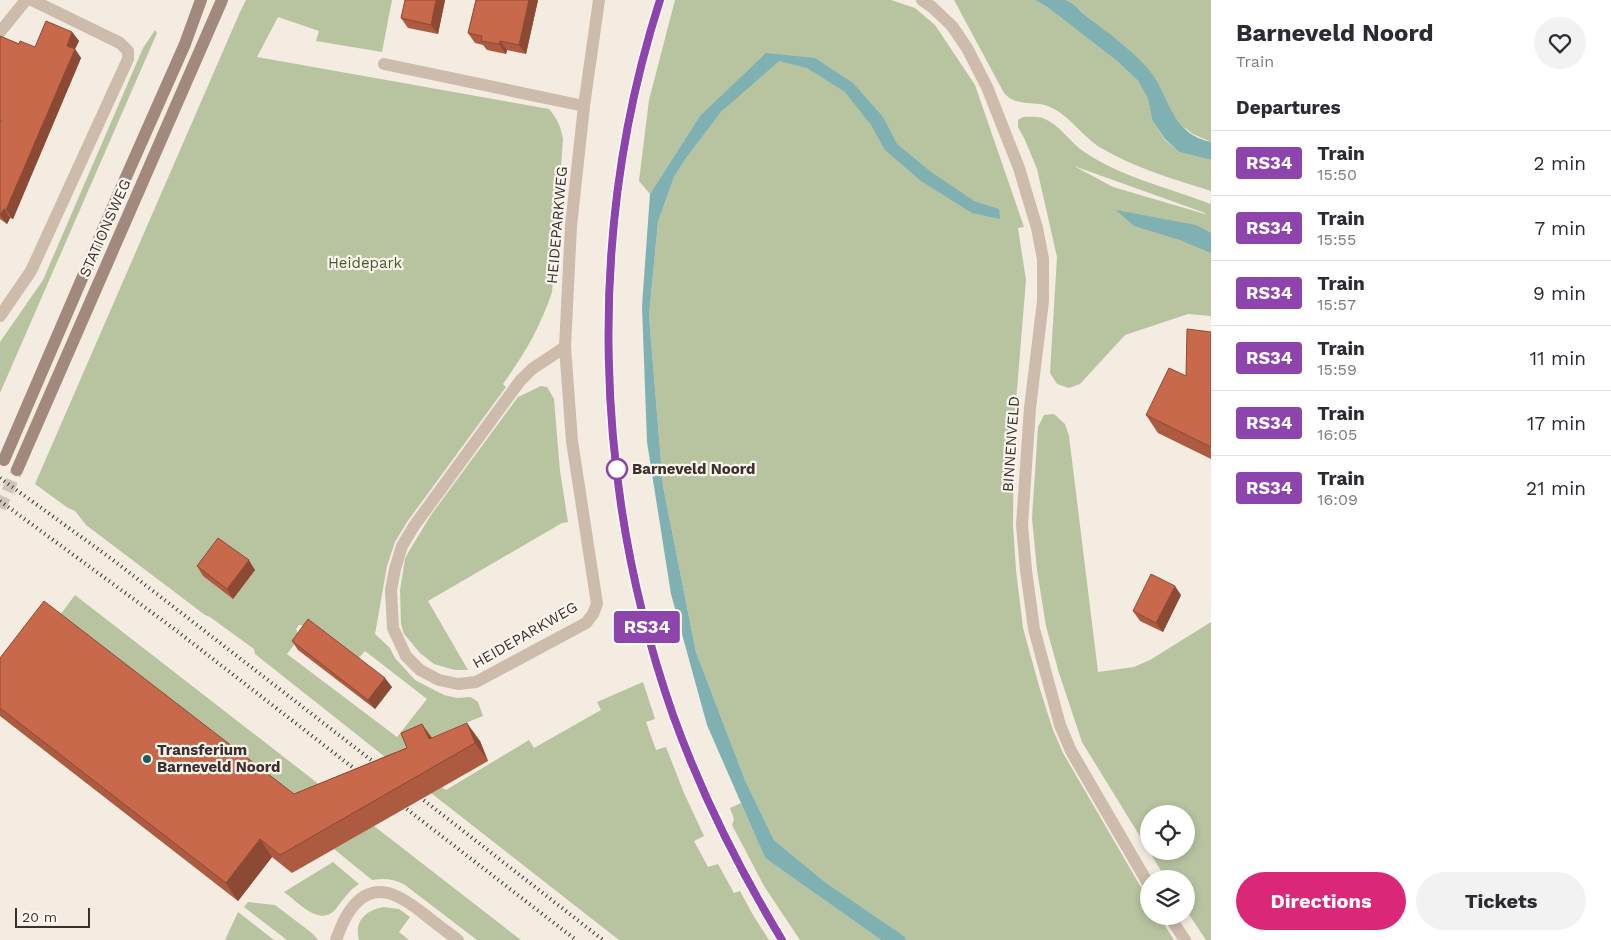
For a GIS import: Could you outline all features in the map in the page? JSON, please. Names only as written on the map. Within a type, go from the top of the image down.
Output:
[{"type":"main road","name":"STATIONSWEG","points":[[4,460],[185,44],[200,0]]},
{"type":"main road","name":"STATIONSWEG","points":[[17,470],[222,0]]},
{"type":"street","points":[[0,32],[26,0]]},
{"type":"street","points":[[0,316],[31,271],[128,59],[128,51],[120,43],[32,0]]},
{"type":"street","name":"HEIDEPARKWEG","points":[[565,347],[532,369],[520,381],[426,509],[402,546],[391,590],[393,628],[406,656],[420,670],[439,680],[458,684],[476,682],[586,623],[593,614],[597,604],[572,441],[565,347],[571,226],[584,106],[599,0]]},
{"type":"street","name":"BINNENVELD","points":[[930,2],[952,26],[967,48],[987,87],[1019,168],[1037,228],[1043,259],[1043,301],[1030,408],[1022,525],[1034,629],[1060,725],[1071,750],[1141,870]]},
{"type":"street","points":[[384,64],[584,106]]},
{"type":"street","points":[[336,940],[351,909],[359,900],[376,892],[387,892],[408,901],[458,940]]},
{"type":"street","points":[[1175,925],[1185,940]]},
{"type":"green space","name":"Heidepark","points":[[246,0],[392,0],[382,52],[316,41],[319,31],[278,17],[257,57],[549,109],[555,116],[563,139],[552,292],[542,317],[525,351],[503,384],[506,387],[407,522],[395,542],[387,566],[375,634],[390,648],[395,658],[415,680],[444,695],[474,699],[478,702],[483,716],[395,752],[404,772],[255,654],[254,649],[205,615],[86,525],[75,511],[35,484]],"holes":[[[299,625],[306,626],[357,660],[365,651],[427,699],[397,737],[287,654],[300,637],[296,629]]]},
{"type":"green space","points":[[675,0],[891,0],[915,8],[935,25],[975,85],[1024,227],[1018,228],[1026,280],[1014,426],[1013,525],[1023,628],[1053,730],[1063,753],[1140,886],[1140,925],[1165,925],[1174,940],[906,940],[825,882],[774,840],[745,780],[696,652],[663,486],[649,316],[658,222],[674,177],[722,111],[735,99],[699,117],[650,194],[639,181],[649,100]]},
{"type":"green space","points":[[954,0],[1035,0],[1047,7],[1117,61],[1138,81],[1148,99],[1152,120],[1165,140],[1179,152],[1211,160],[1211,191],[1154,172],[1114,155],[1094,143],[1064,116],[1050,107],[1014,101],[1009,98],[1004,93]]},
{"type":"green space","points":[[1067,0],[1211,0],[1211,142],[1193,134],[1181,125],[1172,113],[1152,74],[1127,48]]},
{"type":"green space","points":[[155,30],[157,33],[0,393],[0,342],[43,280],[143,48]]},
{"type":"green space","points":[[1023,117],[1045,119],[1059,129],[1080,149],[1095,159],[1144,181],[1211,204],[1211,316],[1188,314],[1125,335],[1080,384],[1069,388],[1057,384],[1050,373],[1057,257],[1037,169],[1018,127],[1018,120]],"holes":[[[1074,166],[1205,213],[1113,187]]]},
{"type":"green space","points":[[541,386],[547,387],[554,399],[560,471],[568,522],[562,523],[428,601],[468,670],[455,670],[434,664],[420,653],[404,634],[401,624],[400,590],[405,559],[431,515],[518,397]]},
{"type":"green space","points":[[1054,414],[1065,424],[1069,436],[1098,672],[1134,667],[1150,660],[1211,622],[1211,940],[1206,940],[1195,924],[1195,870],[1160,870],[1154,860],[1195,860],[1195,805],[1140,805],[1140,837],[1082,742],[1059,673],[1046,626],[1037,570],[1032,518],[1038,427],[1044,415]]},
{"type":"green space","points":[[75,595],[338,799],[307,811],[57,619]]},
{"type":"green space","points":[[643,682],[655,719],[646,722],[656,750],[666,747],[684,793],[704,836],[694,841],[708,867],[718,864],[734,893],[740,891],[769,940],[619,940],[431,793],[442,787],[446,790],[529,740],[534,748],[601,710],[597,702]]},
{"type":"green space","points":[[741,803],[765,858],[881,940],[800,940],[764,886],[732,825],[734,819],[730,808]]},
{"type":"green space","points":[[374,826],[521,940],[477,940],[405,885],[397,881],[372,880],[334,849]]},
{"type":"green space","points":[[333,862],[359,884],[329,914],[322,916],[308,911],[284,892]]},
{"type":"green space","points":[[248,902],[275,905],[312,933],[318,940],[287,940],[244,907]]},
{"type":"green space","points":[[383,907],[399,909],[410,917],[399,932],[409,940],[359,940],[358,927],[362,918],[371,911]]},
{"type":"green space","points":[[238,912],[274,940],[225,940]]},
{"type":"water","points":[[1035,0],[1068,1],[1130,50],[1153,75],[1174,116],[1188,132],[1198,138],[1211,142],[1211,160],[1179,152],[1165,139],[1152,120],[1148,99],[1138,81],[1117,61],[1047,7]]},
{"type":"water","points":[[766,53],[815,58],[853,83],[883,117],[897,144],[930,171],[974,201],[999,209],[1000,219],[972,213],[921,181],[885,150],[871,125],[845,92],[807,68],[779,61],[722,111],[687,157],[674,177],[658,222],[649,316],[663,486],[696,652],[745,780],[774,840],[825,882],[905,937],[906,940],[881,940],[765,858],[707,725],[671,594],[647,442],[642,306],[650,194],[699,117]]},
{"type":"water","points":[[1116,210],[1196,225],[1211,233],[1211,253],[1180,240],[1134,226]]},
{"type":"building","points":[[405,0],[436,0],[431,25],[401,18]]},
{"type":"building","points":[[476,0],[529,0],[519,45],[500,41],[499,44],[481,41],[482,36],[468,33]]},
{"type":"building","points":[[46,21],[72,32],[67,46],[75,49],[6,210],[4,209],[0,215],[0,36],[19,44],[20,41],[35,47]]},
{"type":"building","points":[[1187,329],[1211,332],[1211,447],[1146,415],[1169,368],[1186,376]]},
{"type":"building","points":[[218,538],[249,560],[227,589],[197,566]]},
{"type":"building","points":[[1151,574],[1175,586],[1156,623],[1133,611]]},
{"type":"building","name":"Transferium Barneveld Noord","points":[[44,601],[294,794],[407,748],[401,733],[422,724],[429,739],[467,723],[475,743],[280,855],[260,839],[226,883],[0,708],[0,658]]},
{"type":"building","points":[[308,619],[385,678],[368,700],[292,641]]},
{"type":"tunnel","points":[[0,508],[17,470]]},
{"type":"railway","points":[[660,0],[636,87],[620,177],[610,267],[609,359],[614,450],[627,540],[646,629],[673,715],[708,802],[751,886],[782,940]]},
{"type":"railway","points":[[0,478],[113,560],[384,770]]},
{"type":"railway","points":[[0,501],[173,628],[365,777]]},
{"type":"railway","points":[[412,791],[603,940]]},
{"type":"railway","points":[[395,800],[576,940]]},
{"type":"train","name":"RS34","points":[[660,0],[640,71],[628,129],[619,183],[613,244],[610,288],[609,368],[611,412],[618,478],[628,542],[642,610],[673,715],[720,826],[782,940]]},
{"type":"place","name":"Barneveld Noord","points":[[617,469]]},
{"type":"place","name":"Transferium Barneveld Noord","points":[[147,759]]}]
